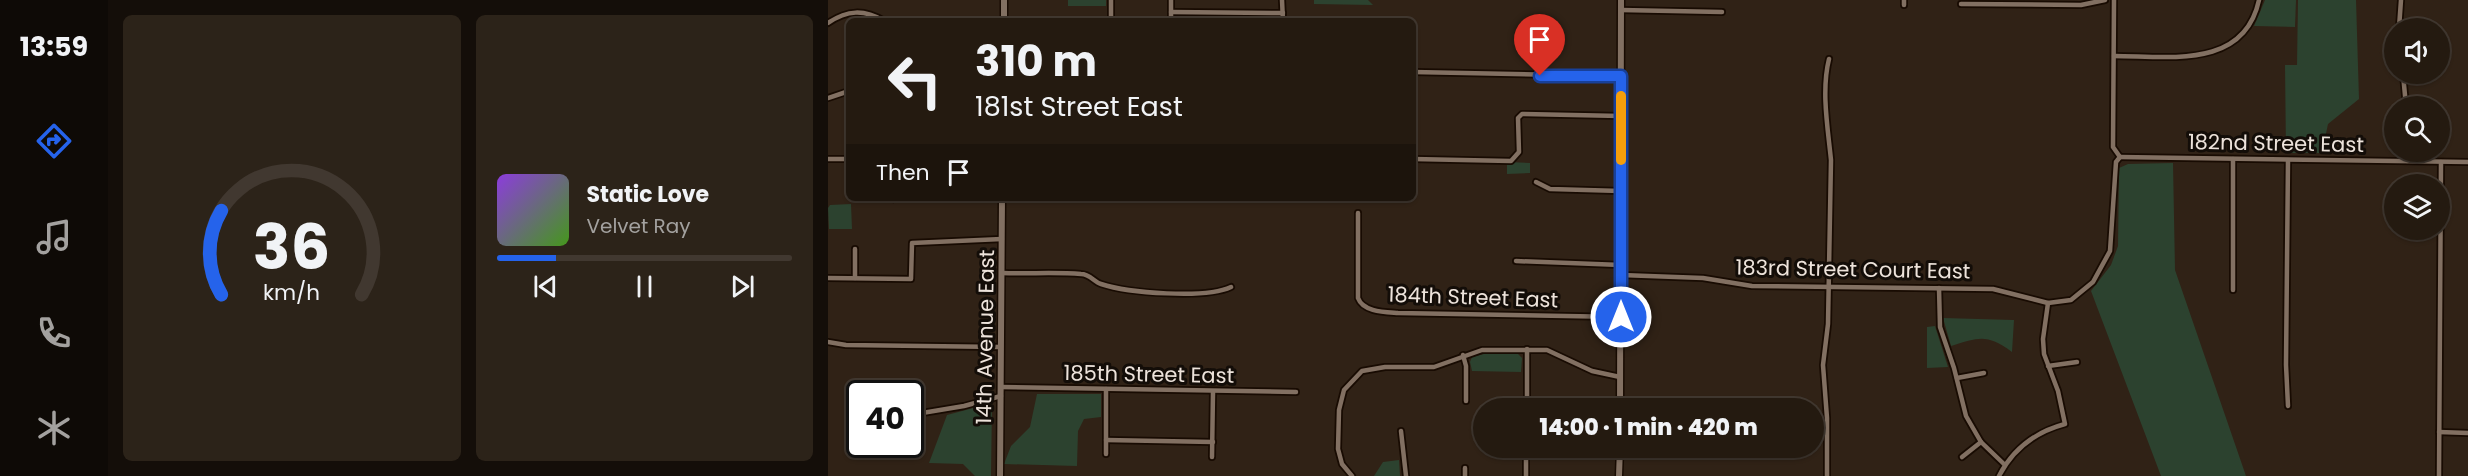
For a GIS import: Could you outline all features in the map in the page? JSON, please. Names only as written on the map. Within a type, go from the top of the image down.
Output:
[{"type":"street","points":[[1004,0],[1004,18]]},
{"type":"street","points":[[1111,0],[1111,18]]},
{"type":"street","points":[[1170,18],[1171,0]]},
{"type":"street","points":[[1282,0],[1283,18]]},
{"type":"street","points":[[1620,398],[1621,0]]},
{"type":"street","points":[[1961,4],[2081,5],[2105,0]]},
{"type":"street","points":[[1999,476],[2004,465],[2019,447],[2035,435],[2065,424],[2058,391],[2048,366],[2043,339],[2048,303],[2071,300],[2080,295],[2104,264],[2112,243],[2116,162],[2120,157],[2113,147],[2114,0]]},
{"type":"street","points":[[2114,56],[2193,56],[2217,51],[2241,35],[2253,18],[2259,0]]},
{"type":"street","points":[[2400,18],[2401,0]]},
{"type":"street","points":[[1621,10],[1722,12]]},
{"type":"street","points":[[828,23],[852,12],[869,13],[878,18]]},
{"type":"street","points":[[1171,12],[1282,13]]},
{"type":"street","points":[[1827,476],[1827,418],[1822,366],[1828,324],[1829,286],[1831,160],[1828,141],[1826,74],[1829,60]]},
{"type":"street","points":[[1416,72],[1621,76]]},
{"type":"street","points":[[828,98],[846,92]]},
{"type":"street","points":[[1416,159],[1511,161],[1519,152],[1518,118],[1522,114],[1621,116]]},
{"type":"street","name":"182nd Street East","points":[[2120,157],[2384,161]]},
{"type":"street","points":[[828,159],[846,159]]},
{"type":"street","points":[[2233,159],[2234,290]]},
{"type":"street","points":[[2288,160],[2286,365],[2288,406]]},
{"type":"street","points":[[2439,476],[2441,162]]},
{"type":"street","name":"182nd Street East","points":[[2450,162],[2468,162]]},
{"type":"street","points":[[1536,182],[1550,189],[1621,191]]},
{"type":"street","name":"14th Avenue East","points":[[1000,476],[1002,201]]},
{"type":"street","name":"184th Street East","points":[[1358,213],[1358,298],[1362,305],[1398,313],[1621,317]]},
{"type":"street","points":[[828,278],[911,279],[912,243],[1002,239]]},
{"type":"street","points":[[855,249],[855,278]]},
{"type":"street","points":[[1516,261],[1621,265]]},
{"type":"street","points":[[1002,273],[1083,274],[1101,284],[1124,289],[1194,294],[1212,293],[1231,287]]},
{"type":"street","name":"183rd Street Court East","points":[[1621,275],[1703,278],[1752,286],[2001,290],[2048,303]]},
{"type":"street","points":[[1939,288],[1941,327],[1966,416],[1981,442],[2004,465]]},
{"type":"street","points":[[828,342],[846,345],[1001,347]]},
{"type":"street","points":[[1352,476],[1342,464],[1338,449],[1339,410],[1344,390],[1354,378],[1373,368],[1434,367],[1462,355],[1482,350],[1527,349],[1554,351],[1593,371],[1620,377]]},
{"type":"street","points":[[1527,349],[1527,398]]},
{"type":"street","points":[[1462,355],[1466,366],[1466,400]]},
{"type":"street","points":[[2048,366],[2077,362]]},
{"type":"street","points":[[1957,378],[1984,373]]},
{"type":"street","name":"185th Street East","points":[[1001,387],[1296,392]]},
{"type":"street","points":[[1106,389],[1106,454]]},
{"type":"street","points":[[1212,457],[1213,392]]},
{"type":"street","points":[[924,413],[964,406],[1000,396]]},
{"type":"street","points":[[1401,431],[1406,476]]},
{"type":"street","points":[[2439,432],[2468,433]]},
{"type":"street","points":[[1106,440],[1212,442]]},
{"type":"street","points":[[1962,456],[1981,442]]},
{"type":"street","points":[[1526,458],[1526,476]]},
{"type":"street","points":[[1620,458],[1620,476]]},
{"type":"street","points":[[1465,468],[1465,476]]},
{"type":"green space","points":[[1068,0],[1106,0],[1106,6],[1068,6]]},
{"type":"green space","points":[[1314,0],[1368,0],[1373,5],[1314,4]]},
{"type":"green space","points":[[2265,0],[2296,0],[2295,27],[2254,26]]},
{"type":"green space","points":[[2298,0],[2356,0],[2359,99],[2328,124],[2322,153],[2286,153],[2285,65],[2297,65]]},
{"type":"green space","points":[[1507,162],[1530,163],[1530,173],[1507,174]]},
{"type":"green space","points":[[2173,163],[2175,270],[2246,476],[2161,476],[2091,291],[2111,265],[2118,246],[2119,168],[2128,164]]},
{"type":"green space","points":[[851,204],[852,229],[829,229],[828,208],[830,205]]},
{"type":"green space","points":[[1943,318],[2014,320],[2012,352],[1996,342],[1983,339],[1951,346]]},
{"type":"green space","points":[[1935,326],[1948,367],[1927,368],[1927,327]]},
{"type":"green space","points":[[1484,354],[1518,354],[1522,358],[1521,372],[1472,371],[1470,362],[1472,357]]},
{"type":"green space","points":[[1037,394],[1101,394],[1101,417],[1084,419],[1078,431],[1077,466],[1004,464],[1011,446],[1030,427]]},
{"type":"green space","points":[[992,403],[991,476],[975,476],[963,464],[929,463],[947,415]]},
{"type":"green space","points":[[1399,460],[1400,476],[1374,476],[1383,462]]},
{"type":"slow traffic","points":[[1621,96],[1621,160]]},
{"type":"route","points":[[1540,76],[1621,76],[1621,317]]}]
